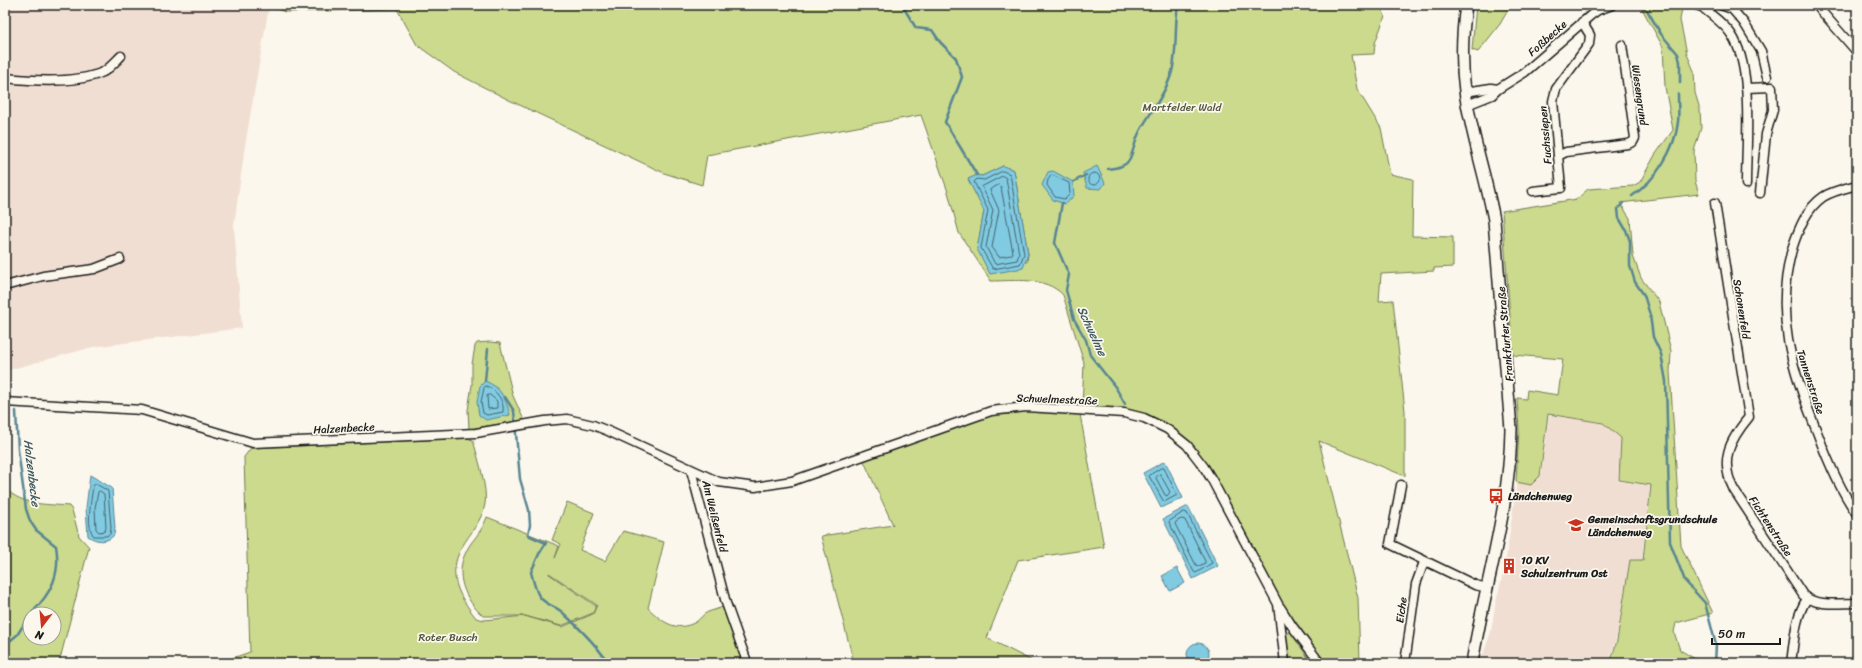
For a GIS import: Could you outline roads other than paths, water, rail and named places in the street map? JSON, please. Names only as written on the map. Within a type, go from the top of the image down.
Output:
[{"type":"main road","name":"Frankfurter Straße","points":[[1466,5],[1462,32],[1465,92],[1494,220],[1511,414],[1511,457],[1508,486],[1472,663]]},
{"type":"street","name":"Foßbecke","points":[[1468,105],[1492,96],[1498,89],[1525,72],[1582,22],[1598,10],[1612,5]]},
{"type":"street","points":[[1722,5],[1732,9],[1744,24],[1761,51],[1767,77]]},
{"type":"street","points":[[1816,5],[1857,52]]},
{"type":"street","points":[[1702,6],[1730,33],[1740,49],[1745,69],[1746,184]]},
{"type":"street","name":"Fuchssiepen","points":[[1533,191],[1561,188],[1553,101],[1556,88],[1589,44],[1590,35],[1582,22]]},
{"type":"street","name":"Wiesengrund","points":[[1558,156],[1566,152],[1628,144],[1633,142],[1635,138],[1622,45]]},
{"type":"street","points":[[5,78],[43,81],[77,78],[104,72],[121,56]]},
{"type":"street","points":[[1746,88],[1772,87],[1773,110],[1766,134],[1760,193]]},
{"type":"street","name":"Foßbecke","points":[[1465,92],[1491,88],[1498,89]]},
{"type":"street","name":"Tannenstraße","points":[[1857,185],[1823,197],[1815,204],[1804,218],[1796,235],[1786,269],[1784,294],[1785,322],[1791,360],[1804,401],[1824,452],[1857,514]]},
{"type":"street","name":"Schonenfeld","points":[[1714,203],[1749,418]]},
{"type":"street","points":[[5,286],[43,276],[94,269],[120,259]]},
{"type":"street","name":"Halzenbecke","points":[[5,402],[142,410],[253,443],[476,433],[515,427]]},
{"type":"street","name":"Schwelmestraße","points":[[691,470],[719,482],[755,487],[792,481],[991,411],[1026,407],[1124,413],[1144,418],[1167,429],[1191,450],[1212,480],[1278,604],[1285,663]]},
{"type":"street","name":"Fichtenstraße","points":[[1749,418],[1738,431],[1728,451],[1726,464],[1728,479],[1770,545],[1807,599]]},
{"type":"street","name":"Am Weißenfeld","points":[[515,427],[567,419],[593,425],[691,470],[726,603],[746,659]]},
{"type":"street","points":[[1401,485],[1390,544],[1424,562],[1475,585],[1488,588]]},
{"type":"street","name":"Eiche","points":[[1405,663],[1416,584],[1424,562]]},
{"type":"street","points":[[1791,663],[1800,612],[1807,599],[1817,602],[1857,603]]},
{"type":"street","points":[[1278,604],[1292,626],[1320,663]]},
{"type":"water","points":[[1003,166],[1014,170],[1028,254],[1023,268],[990,274],[977,249],[984,211],[968,179],[977,175],[982,176]]},
{"type":"water","points":[[1097,166],[1105,183],[1101,189],[1087,188],[1083,173]]},
{"type":"water","points":[[1053,171],[1073,182],[1074,196],[1065,204],[1053,200],[1042,185],[1048,172]]},
{"type":"water","points":[[485,381],[499,390],[502,394],[510,415],[486,420],[479,415],[477,402],[480,386]]},
{"type":"water","points":[[1165,461],[1183,498],[1161,508],[1143,473]]},
{"type":"water","points":[[90,475],[112,488],[115,528],[114,535],[109,539],[102,541],[88,536],[86,508]]},
{"type":"water","points":[[1188,506],[1218,566],[1193,579],[1163,519]]},
{"type":"water","points":[[1177,568],[1185,583],[1170,591],[1162,576]]},
{"type":"water","points":[[1198,643],[1202,644],[1208,650],[1208,658],[1202,664],[1198,665],[1194,664],[1188,658],[1187,654],[1188,650],[1194,644]]},
{"type":"waterway","name":"Schwelme","points":[[902,5],[916,28],[932,30],[940,42],[956,58],[962,77],[945,122],[977,175]]},
{"type":"waterway","points":[[1108,169],[1122,166],[1129,160],[1140,131],[1168,83],[1173,67],[1178,5]]},
{"type":"waterway","points":[[1647,10],[1661,34],[1678,54],[1680,62],[1680,83]]},
{"type":"waterway","points":[[1632,196],[1640,190],[1656,173],[1673,143],[1678,122],[1678,94]]},
{"type":"waterway","points":[[1073,182],[1086,175]]},
{"type":"waterway","name":"Schwelme","points":[[1062,203],[1055,243],[1069,275],[1066,290],[1074,319],[1086,340],[1090,355],[1116,388],[1125,404]]},
{"type":"waterway","points":[[1623,203],[1618,209],[1619,218],[1630,241],[1630,266],[1635,282],[1644,295],[1650,315],[1653,337],[1661,354],[1666,381],[1670,542],[1685,581],[1705,603],[1716,645],[1715,663]]},
{"type":"waterway","points":[[485,381],[488,349]]},
{"type":"waterway","points":[[505,397],[514,411],[520,479],[529,510],[530,525],[528,535],[546,543],[531,572],[536,590],[541,599],[562,612],[593,643],[608,663]]},
{"type":"waterway","name":"Halzenbecke","points":[[16,411],[18,450],[26,509],[30,521],[36,530],[56,546],[56,575],[49,591],[38,606]]},
{"type":"waterway","name":"Halzenbecke","points":[[5,645],[17,635],[22,627]]},
{"type":"place","name":"Ländchenweg","points":[[1496,496]]},
{"type":"place","name":"Gemeinschaftsgrundschule Ländchenweg","points":[[1576,525]]},
{"type":"place","name":"10 KV Schulzentrum Ost","points":[[1509,566]]},
{"type":"park label","name":"Martfelder Wald","points":[[1182,107]]},
{"type":"park label","name":"Roter Busch","points":[[448,637]]}]
